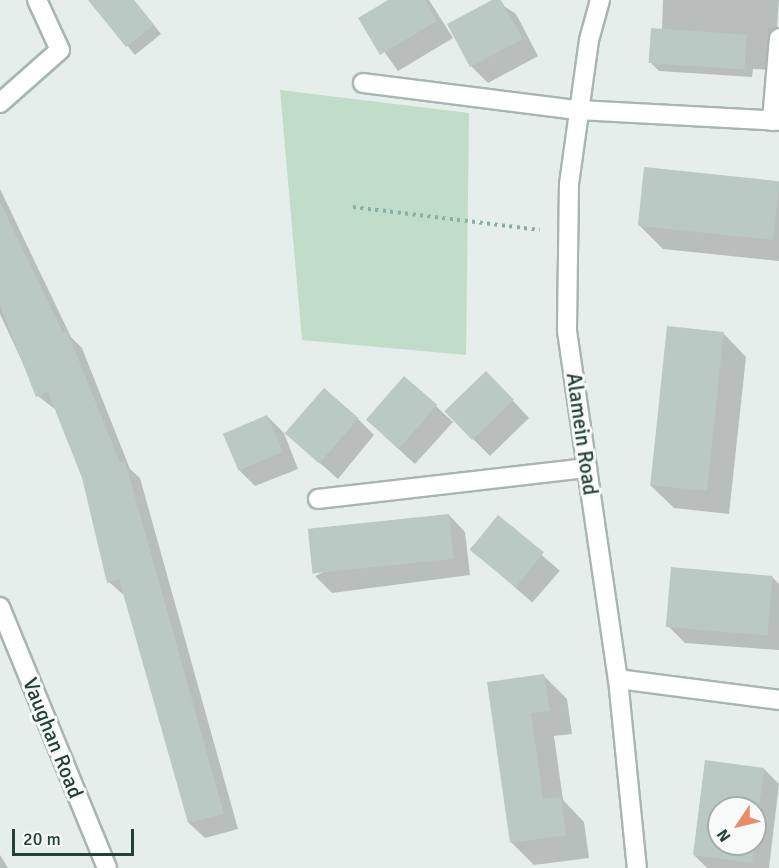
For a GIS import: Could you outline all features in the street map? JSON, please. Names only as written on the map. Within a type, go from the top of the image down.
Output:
[{"type":"street","points":[[0,103],[60,50],[36,0]]},
{"type":"street","name":"Alamein Road","points":[[600,0],[578,110],[564,234],[567,331],[618,679],[637,868]]},
{"type":"street","points":[[363,83],[578,110],[776,121],[779,38]]},
{"type":"street","points":[[318,499],[587,468]]},
{"type":"street","name":"Vaughan Road","points":[[0,607],[107,868]]},
{"type":"street","points":[[618,679],[779,700]]},
{"type":"path","points":[[353,207],[564,234]]},
{"type":"green space","points":[[280,90],[469,113],[466,355],[302,340]]},
{"type":"building","points":[[88,0],[134,0],[154,25],[126,47]]},
{"type":"building","points":[[388,0],[425,0],[437,21],[380,55],[358,18]]},
{"type":"building","points":[[492,0],[501,0],[523,39],[470,67],[447,24]]},
{"type":"building","points":[[651,28],[747,35],[744,70],[649,63]]},
{"type":"building","points":[[644,167],[779,181],[773,240],[638,226]]},
{"type":"building","points":[[0,202],[63,333],[67,331],[120,463],[125,461],[224,814],[188,823],[119,579],[107,583],[82,478],[48,392],[36,397],[0,305]]},
{"type":"building","points":[[667,326],[724,332],[707,491],[650,485]]},
{"type":"building","points":[[486,371],[514,400],[472,440],[444,411]]},
{"type":"building","points":[[404,376],[437,405],[399,449],[366,420]]},
{"type":"building","points":[[324,388],[359,418],[319,463],[285,433]]},
{"type":"building","points":[[267,415],[283,452],[238,471],[223,434]]},
{"type":"building","points":[[449,514],[454,559],[312,574],[308,529]]},
{"type":"building","points":[[498,515],[544,552],[516,587],[470,550]]},
{"type":"building","points":[[671,567],[773,576],[767,636],[666,627]]},
{"type":"building","points":[[544,674],[550,711],[531,713],[543,799],[561,797],[566,835],[510,843],[487,682]]},
{"type":"building","points":[[705,760],[764,768],[760,796],[707,796],[707,856],[753,856],[752,863],[693,855]]}]
